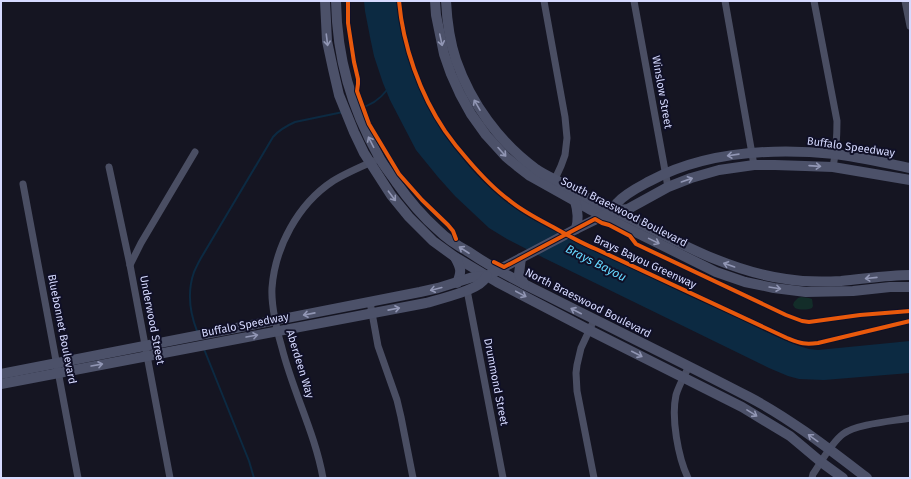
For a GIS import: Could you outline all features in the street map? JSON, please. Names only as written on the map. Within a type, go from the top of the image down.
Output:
[{"type":"main road","name":"North Braeswood Boulevard","points":[[325,1],[327,40],[333,69],[339,95],[351,126],[364,153],[391,195],[409,217],[434,241],[456,257],[487,276],[589,330],[742,406],[790,436],[843,478]]},
{"type":"main road","name":"North Braeswood Boulevard","points":[[336,1],[339,43],[343,66],[362,125],[380,158],[404,194],[422,215],[439,231],[459,246],[524,284],[689,366],[778,413],[867,478]]},
{"type":"main road","name":"South Braeswood Boulevard","points":[[435,1],[436,15],[444,54],[450,74],[460,94],[471,114],[486,135],[506,157],[530,176],[602,216],[716,272],[759,285],[806,292],[853,291],[890,287],[910,287]]},
{"type":"main road","name":"South Braeswood Boulevard","points":[[446,1],[451,42],[456,60],[479,108],[502,137],[518,154],[536,169],[613,211],[700,253],[747,271],[773,277],[814,282],[910,275]]},
{"type":"main road","name":"Buffalo Speedway","points":[[613,211],[616,203],[630,192],[666,173],[724,157],[774,151],[836,154],[910,168]]},
{"type":"main road","name":"Buffalo Speedway","points":[[1,384],[58,367],[145,345],[420,292],[473,278],[487,276],[602,216],[613,211],[628,209],[668,187],[691,178],[719,170],[754,165],[775,164],[833,168],[910,180]]},
{"type":"main road","points":[[575,202],[578,211],[575,229]]},
{"type":"main road","points":[[640,203],[637,212],[642,225]]},
{"type":"main road","points":[[456,257],[461,272],[457,283]]},
{"type":"main road","points":[[522,257],[519,274],[524,284]]},
{"type":"main road","name":"Buffalo Speedway","points":[[1,374],[147,356],[426,303],[467,290],[482,282],[487,276]]},
{"type":"street","points":[[544,1],[565,117],[567,138],[562,166],[555,179]]},
{"type":"street","name":"Winslow Street","points":[[634,1],[668,187]]},
{"type":"street","points":[[725,1],[754,165]]},
{"type":"street","points":[[814,1],[837,122],[836,154],[833,168]]},
{"type":"street","points":[[905,1],[910,26]]},
{"type":"street","points":[[130,265],[141,243],[195,152]]},
{"type":"street","name":"Aberdeen Way","points":[[323,478],[315,444],[286,363],[278,331],[272,303],[274,275],[282,245],[288,231],[310,201],[332,182],[346,173],[380,158]]},
{"type":"street","name":"Underwood Street","points":[[109,167],[130,265],[170,478]]},
{"type":"street","name":"Bluebonnet Boulevard","points":[[23,184],[78,478]]},
{"type":"street","name":"Drummond Street","points":[[467,290],[503,478]]},
{"type":"street","points":[[370,302],[378,346],[402,417],[413,478]]},
{"type":"street","points":[[594,320],[578,356],[576,382],[594,478]]},
{"type":"street","points":[[688,478],[679,451],[675,429],[674,410],[676,394],[689,366]]},
{"type":"street","points":[[812,478],[821,462],[839,438],[845,433],[863,426],[910,418]]},
{"type":"green space","points":[[801,297],[812,299],[812,308],[804,310],[795,308],[793,305],[794,302]]},
{"type":"water","name":"Brays Bayou","points":[[364,1],[397,1],[402,31],[410,62],[421,91],[436,119],[453,146],[473,170],[495,192],[519,211],[551,229],[680,292],[799,346],[818,350],[910,341],[910,373],[824,380],[799,379],[788,376],[544,258],[489,228],[455,196],[416,150],[390,100],[383,83],[374,56]]},
{"type":"waterway","points":[[359,108],[374,102],[387,90]]},
{"type":"waterway","points":[[197,331],[190,302],[194,272],[273,137],[283,128],[295,122],[343,112]]},
{"type":"waterway","points":[[204,349],[249,461],[254,478]]},
{"type":"cycle path","points":[[348,1],[348,23],[358,79],[357,91],[369,124],[399,174],[422,200],[448,225],[453,231],[456,239]]},
{"type":"cycle path","name":"Brays Bayou Greenway","points":[[399,1],[404,35],[414,69],[436,117],[453,142],[482,176],[503,196],[525,211],[585,244],[787,338],[805,344],[818,343],[910,321]]},
{"type":"cycle path","name":"Brays Bayou Greenway","points":[[494,262],[504,267],[595,219],[630,236],[636,244],[786,315],[802,321],[809,322],[860,315],[910,311]]}]
